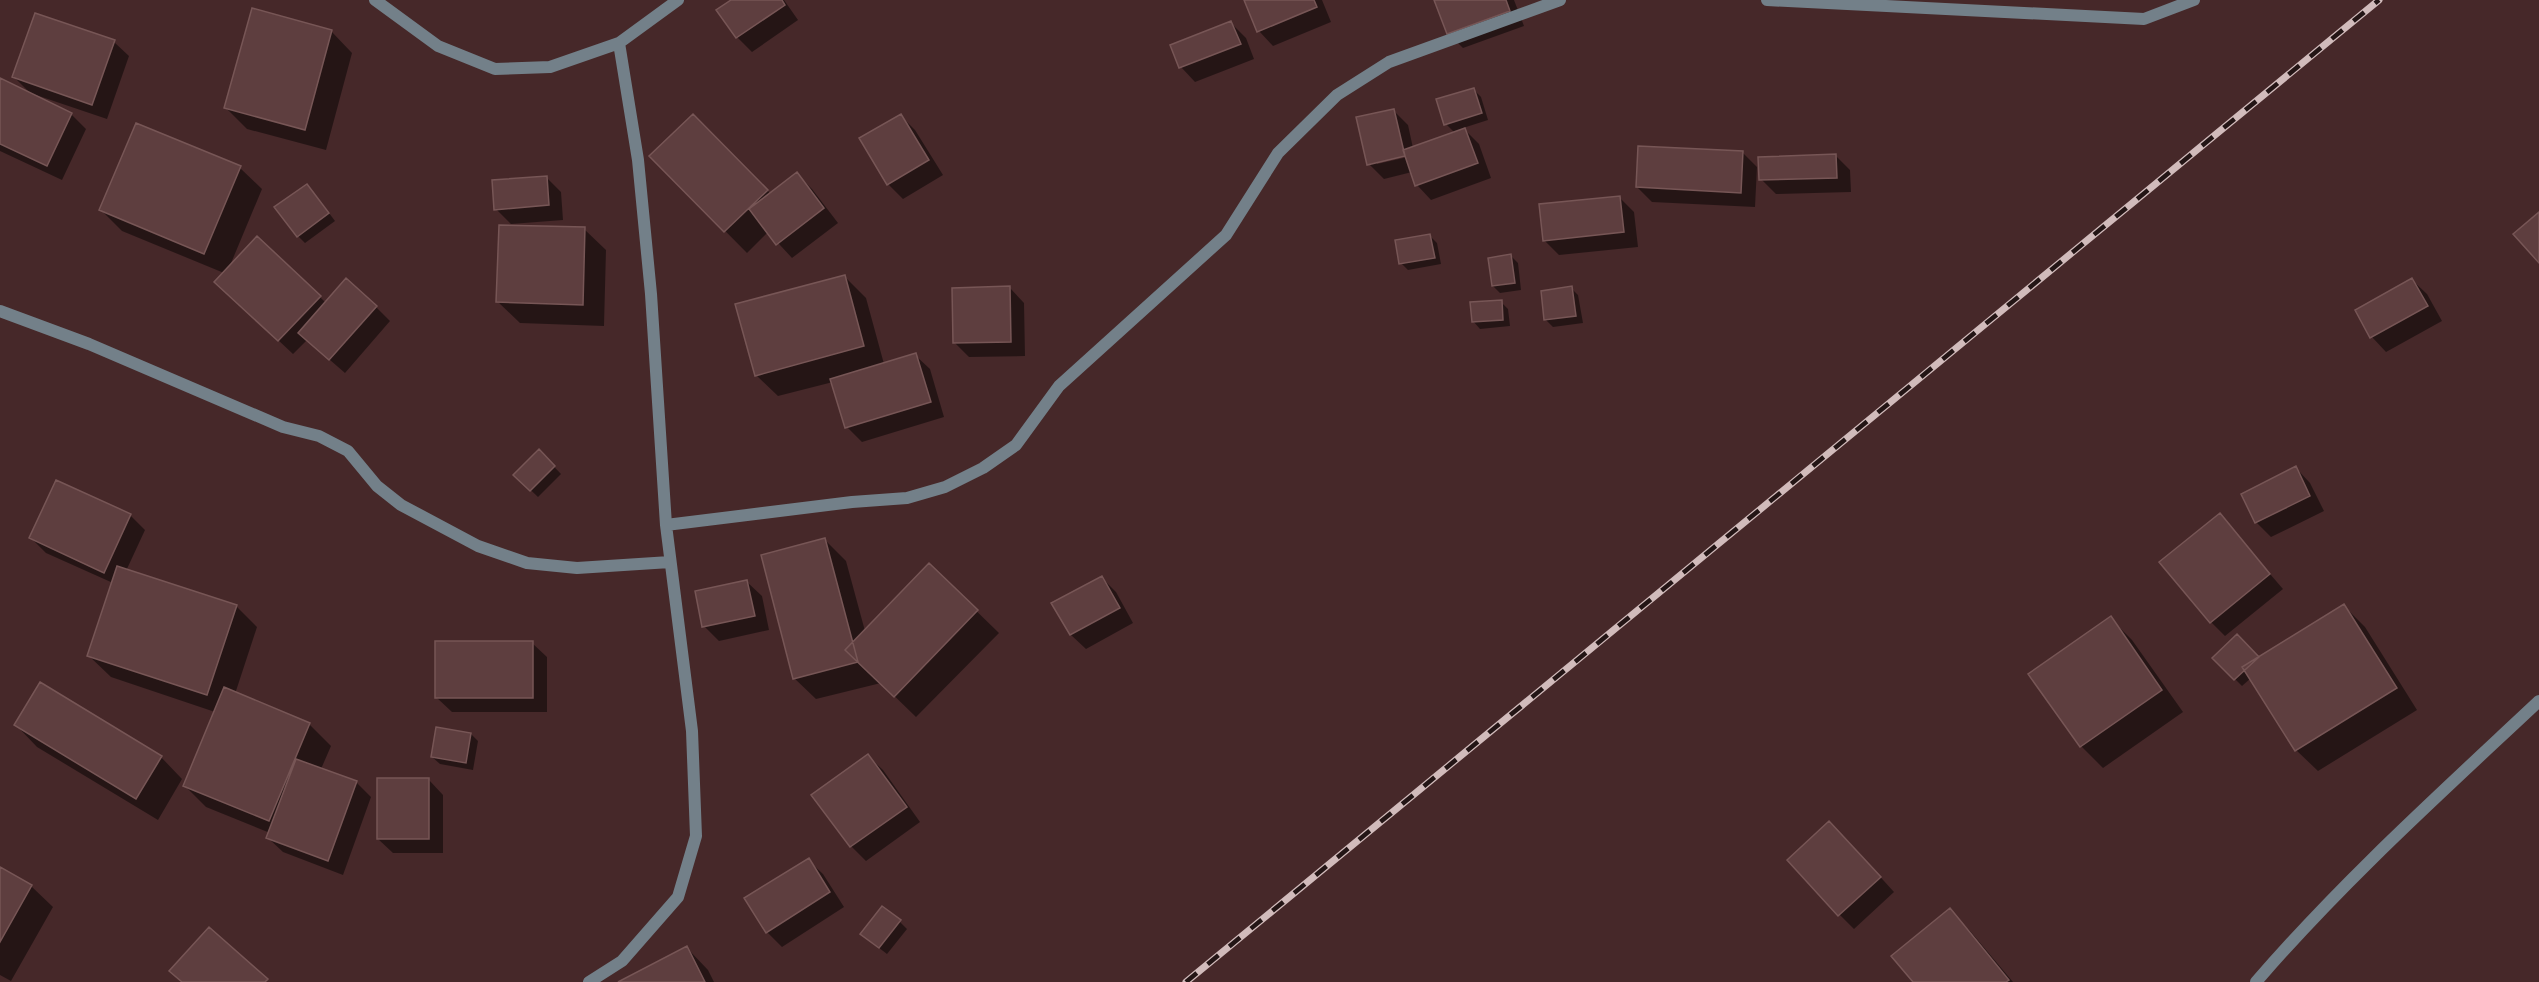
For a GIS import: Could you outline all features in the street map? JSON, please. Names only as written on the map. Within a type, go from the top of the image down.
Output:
[{"type":"street","points":[[375,0],[438,46],[495,69],[550,67],[620,43],[678,0]]},
{"type":"street","points":[[666,525],[852,502],[907,498],[945,487],[983,468],[1016,445],[1059,386],[1226,235],[1278,153],[1337,95],[1389,62],[1560,0]]},
{"type":"street","points":[[1767,0],[2144,19],[2194,0]]},
{"type":"street","points":[[590,982],[622,961],[678,897],[696,836],[692,732],[666,525],[649,272],[638,160],[620,43]]},
{"type":"street","points":[[0,311],[88,344],[283,428],[320,436],[348,452],[377,486],[401,505],[478,546],[526,563],[577,568],[670,562]]},
{"type":"street","points":[[2256,982],[2371,858],[2539,701]]},
{"type":"building","points":[[731,0],[782,0],[785,5],[736,38],[716,10]]},
{"type":"building","points":[[1244,0],[1314,0],[1317,7],[1257,32]]},
{"type":"building","points":[[1434,0],[1506,0],[1510,11],[1447,34]]},
{"type":"building","points":[[252,8],[332,30],[305,130],[224,108]]},
{"type":"building","points":[[35,13],[115,40],[92,105],[12,77]]},
{"type":"building","points":[[1231,21],[1241,44],[1179,68],[1170,45]]},
{"type":"building","points":[[0,78],[72,113],[47,166],[0,144]]},
{"type":"building","points":[[1474,88],[1482,113],[1444,125],[1436,99]]},
{"type":"building","points":[[1394,109],[1405,156],[1367,165],[1356,117]]},
{"type":"building","points":[[693,114],[768,190],[724,232],[649,156]]},
{"type":"building","points":[[901,114],[929,160],[887,185],[859,138]]},
{"type":"building","points":[[136,123],[241,166],[204,254],[99,210]]},
{"type":"building","points":[[1465,128],[1478,163],[1415,186],[1403,150]]},
{"type":"building","points":[[1638,146],[1743,151],[1741,193],[1636,187]]},
{"type":"building","points":[[1836,154],[1837,178],[1759,180],[1758,157]]},
{"type":"building","points":[[797,172],[824,208],[776,245],[749,209]]},
{"type":"building","points":[[547,176],[549,205],[494,210],[492,180]]},
{"type":"building","points":[[307,184],[329,213],[297,237],[274,207]]},
{"type":"building","points":[[1620,196],[1624,232],[1543,241],[1539,204]]},
{"type":"building","points":[[2539,212],[2539,263],[2513,234]]},
{"type":"building","points":[[499,225],[585,227],[583,305],[496,302]]},
{"type":"building","points":[[1430,234],[1435,258],[1399,264],[1395,240]]},
{"type":"building","points":[[257,236],[321,296],[278,341],[214,282]]},
{"type":"building","points":[[1511,254],[1515,283],[1492,286],[1488,258]]},
{"type":"building","points":[[845,275],[864,346],[755,376],[735,304]]},
{"type":"building","points":[[346,278],[377,306],[329,360],[298,333]]},
{"type":"building","points":[[2412,278],[2428,306],[2370,338],[2355,310]]},
{"type":"building","points":[[1010,286],[1011,342],[953,343],[952,288]]},
{"type":"building","points":[[1572,286],[1576,316],[1544,320],[1541,291]]},
{"type":"building","points":[[1502,300],[1503,320],[1472,322],[1470,302]]},
{"type":"building","points":[[916,353],[931,402],[845,428],[830,379]]},
{"type":"building","points":[[539,449],[555,466],[530,491],[513,475]]},
{"type":"building","points":[[2296,466],[2310,496],[2255,523],[2241,494]]},
{"type":"building","points":[[56,480],[131,514],[104,573],[29,538]]},
{"type":"building","points":[[2220,513],[2270,574],[2210,623],[2159,562]]},
{"type":"building","points":[[825,538],[858,662],[793,679],[761,555]]},
{"type":"building","points":[[929,563],[978,610],[894,697],[845,650]]},
{"type":"building","points":[[117,566],[237,605],[207,695],[87,656]]},
{"type":"building","points":[[1102,576],[1120,608],[1070,635],[1051,603]]},
{"type":"building","points":[[747,580],[755,616],[702,627],[695,591]]},
{"type":"building","points":[[2344,604],[2397,688],[2295,751],[2242,667]]},
{"type":"building","points":[[2111,616],[2162,690],[2080,747],[2028,674]]},
{"type":"building","points":[[2237,634],[2259,657],[2234,680],[2212,658]]},
{"type":"building","points":[[435,641],[533,641],[533,698],[435,698]]},
{"type":"building","points":[[40,682],[162,756],[136,799],[14,725]]},
{"type":"building","points":[[224,687],[310,723],[269,821],[183,786]]},
{"type":"building","points":[[436,727],[471,733],[466,763],[431,757]]},
{"type":"building","points":[[868,754],[907,807],[850,847],[811,795]]},
{"type":"building","points":[[296,759],[357,781],[328,861],[266,838]]},
{"type":"building","points":[[377,778],[429,778],[429,839],[377,839]]},
{"type":"building","points":[[1829,821],[1881,877],[1838,916],[1787,860]]},
{"type":"building","points":[[809,858],[830,892],[766,933],[744,898]]},
{"type":"building","points":[[0,867],[32,885],[0,942]]},
{"type":"building","points":[[882,906],[901,920],[879,948],[860,934]]},
{"type":"building","points":[[1950,908],[2009,980],[2006,982],[1913,982],[1891,956]]},
{"type":"building","points":[[209,927],[268,979],[265,982],[182,982],[169,971]]},
{"type":"building","points":[[687,946],[705,982],[618,982]]},
{"type":"railway","points":[[1186,982],[2379,0]]}]
